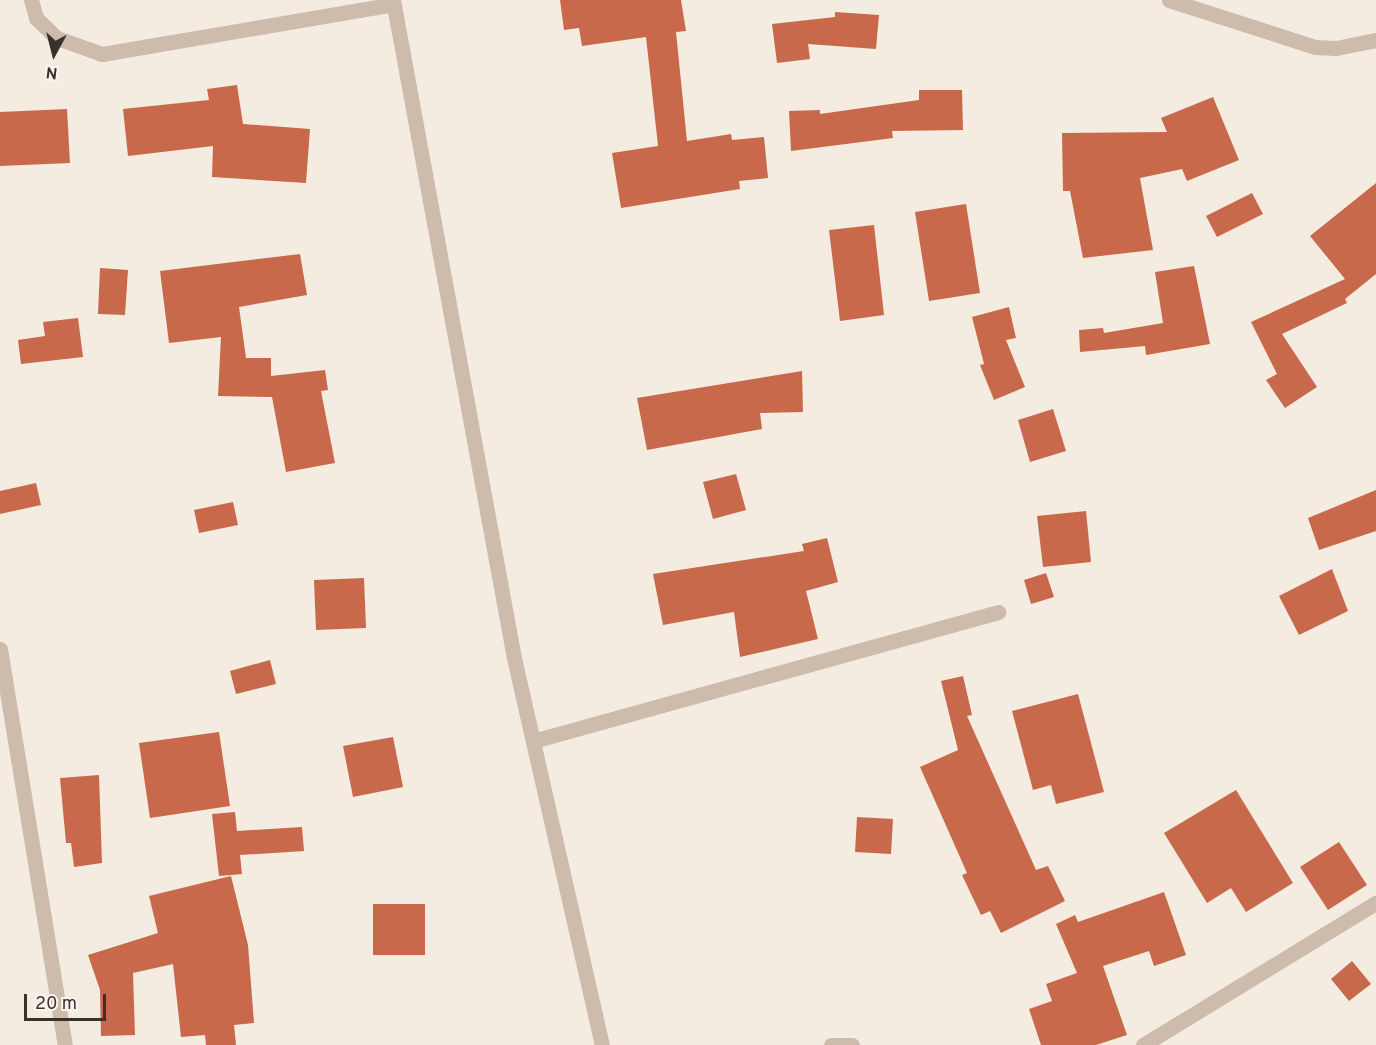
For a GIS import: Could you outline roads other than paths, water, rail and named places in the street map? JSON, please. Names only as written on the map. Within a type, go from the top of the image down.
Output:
[{"type":"street","points":[[31,0],[36,18],[57,38],[102,54],[393,2],[532,741],[602,1045]]},
{"type":"street","points":[[1169,0],[1316,47],[1336,48],[1376,40]]},
{"type":"street","points":[[532,741],[998,612]]},
{"type":"street","points":[[0,649],[65,1045]]},
{"type":"street","points":[[1143,1045],[1376,903]]},
{"type":"street","points":[[831,1045],[852,1045]]}]
